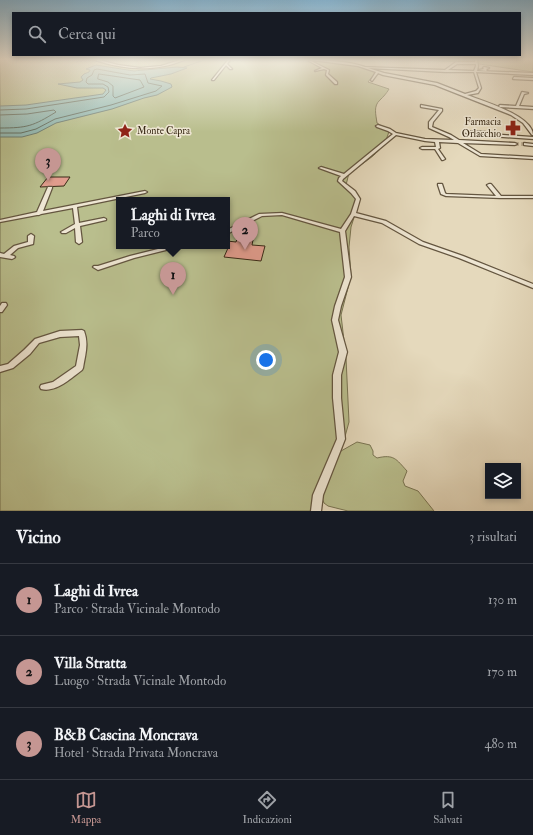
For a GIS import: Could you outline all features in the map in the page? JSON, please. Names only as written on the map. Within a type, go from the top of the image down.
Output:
[{"type":"street","points":[[435,84],[516,116],[533,134]]},
{"type":"street","points":[[466,95],[478,91],[479,84]]},
{"type":"street","points":[[516,107],[523,94],[527,93]]},
{"type":"street","points":[[422,106],[441,110],[431,122],[430,127],[480,155],[533,158]]},
{"type":"street","points":[[494,106],[533,108]]},
{"type":"street","points":[[378,126],[395,134],[425,140],[515,144]]},
{"type":"street","points":[[466,132],[533,138]]},
{"type":"street","points":[[316,511],[318,495],[341,438],[337,398],[337,375],[342,352],[335,320],[348,277],[342,231],[353,214],[358,199],[340,181],[344,175],[395,134]]},
{"type":"street","points":[[439,140],[437,141],[438,146],[436,148],[443,159]]},
{"type":"street","points":[[525,144],[533,145]]},
{"type":"street","points":[[422,148],[436,148]]},
{"type":"street","points":[[321,168],[344,175]]},
{"type":"street","points":[[440,185],[443,194],[446,195],[533,197]]},
{"type":"street","points":[[489,185],[500,197]]},
{"type":"street","points":[[39,214],[50,188]]},
{"type":"street","points":[[0,221],[75,207],[135,192],[145,192]]},
{"type":"street","points":[[75,207],[79,242]]},
{"type":"street","points":[[230,230],[261,215],[282,214],[342,231]]},
{"type":"street","points":[[353,214],[384,222],[422,243],[533,286]]},
{"type":"street","points":[[64,232],[77,225],[104,220]]},
{"type":"street","points":[[2,256],[16,247],[31,243],[31,236]]},
{"type":"street","points":[[96,268],[164,249]]},
{"type":"street","points":[[2,256],[12,257]]},
{"type":"street","points":[[0,369],[10,366],[27,352],[36,341],[60,334],[82,333],[84,346],[80,368],[55,385],[44,387]]},
{"type":"green space","points":[[0,84],[374,84],[389,89],[376,105],[377,123],[389,131],[387,139],[373,156],[349,173],[346,185],[358,198],[357,208],[351,227],[349,247],[351,276],[341,315],[346,358],[349,422],[341,451],[357,442],[370,445],[373,455],[377,458],[394,458],[407,471],[403,481],[405,486],[418,491],[434,511],[348,511],[328,506],[324,503],[322,498],[310,511],[0,511]]},
{"type":"water","points":[[58,84],[170,84],[172,87],[157,95],[112,109],[56,123],[37,133],[22,137],[0,137],[0,106],[26,105],[103,94],[106,90],[103,88],[77,88]]},
{"type":"building","points":[[48,177],[70,177],[64,186],[40,187]]},
{"type":"building","points":[[237,239],[253,240],[252,245],[265,246],[261,261],[224,257],[228,249],[230,249],[230,241],[236,242]]},
{"type":"tunnel","points":[[515,144],[525,144]]},
{"type":"place","name":"Farmacia Orlacchio","points":[[513,128]]},
{"type":"place","name":"Monte Capra","points":[[125,131]]},
{"type":"place","name":"B&B Cascina Moncrava","points":[[48,181]]},
{"type":"place","name":"Villa Stratta","points":[[245,250]]},
{"type":"place","name":"Laghi di Ivrea","points":[[173,295]]}]
